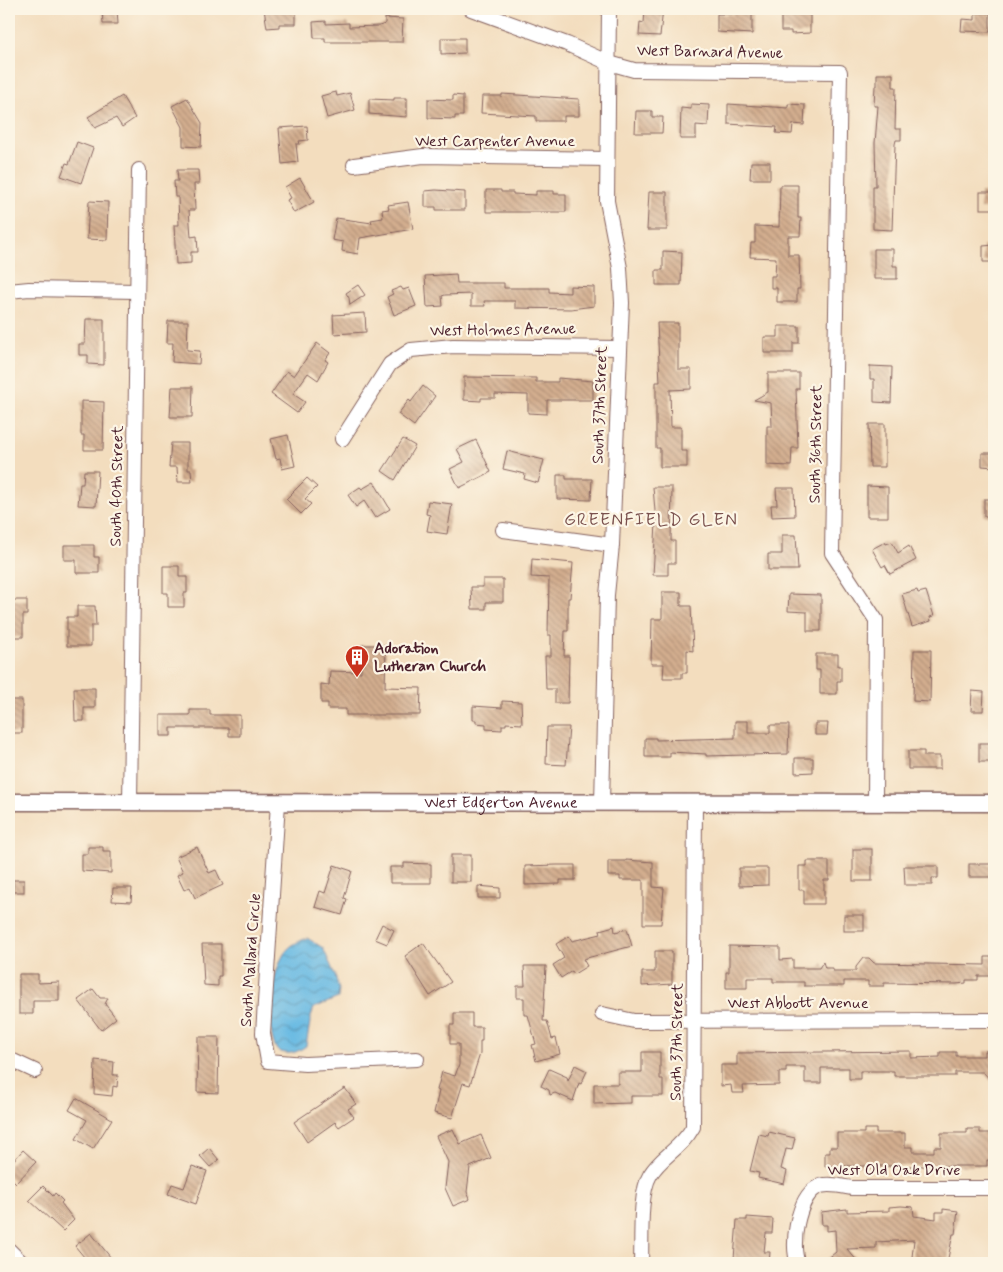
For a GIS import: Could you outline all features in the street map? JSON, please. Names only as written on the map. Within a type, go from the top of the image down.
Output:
[{"type":"street","name":"West Barnard Avenue","points":[[471,9],[567,44],[609,63],[634,70],[840,72]]},
{"type":"street","name":"South 37th Street","points":[[602,802],[607,595],[612,545],[622,303],[620,268],[607,200],[609,9]]},
{"type":"street","name":"South 36th Street","points":[[840,72],[832,553],[876,620],[875,802]]},
{"type":"street","name":"West Carpenter Avenue","points":[[354,165],[423,156],[606,159]]},
{"type":"street","name":"South 40th Street","points":[[130,802],[136,290],[140,170]]},
{"type":"street","points":[[9,291],[28,289],[136,290]]},
{"type":"street","name":"West Holmes Avenue","points":[[342,439],[390,364],[411,350],[454,346],[620,348]]},
{"type":"street","points":[[503,530],[612,545]]},
{"type":"street","name":"West Edgerton Avenue","points":[[9,802],[994,803]]},
{"type":"street","name":"South Mallard Circle","points":[[278,802],[263,1033],[268,1061],[305,1064],[417,1059]]},
{"type":"street","name":"South 37th Street","points":[[641,1263],[643,1205],[649,1176],[663,1159],[686,1140],[693,1127],[695,802]]},
{"type":"street","name":"West Abbott Avenue","points":[[602,1014],[634,1020],[695,1021],[994,1020]]},
{"type":"street","points":[[9,1059],[35,1071]]},
{"type":"street","name":"West Old Oak Drive","points":[[798,1263],[795,1238],[798,1218],[808,1196],[817,1187],[829,1185],[850,1188],[994,1188]]},
{"type":"street","points":[[9,1250],[22,1263]]},
{"type":"water","points":[[307,938],[323,948],[335,975],[339,990],[338,998],[314,1008],[306,1046],[295,1052],[285,1053],[277,1050],[273,1041],[270,1014],[273,984],[281,959],[287,950],[294,944]]},
{"type":"building","points":[[102,9],[117,9],[118,24],[103,24]]},
{"type":"building","points":[[264,9],[296,9],[296,24],[279,24],[279,27],[267,28]]},
{"type":"building","points":[[645,9],[663,9],[660,36],[639,35],[640,22],[644,23]]},
{"type":"building","points":[[794,10],[810,10],[810,33],[791,34],[791,31],[781,31],[781,12],[794,12]]},
{"type":"building","points":[[733,11],[752,11],[752,34],[717,32],[717,14],[733,14]]},
{"type":"building","points":[[975,13],[990,13],[990,32],[961,31],[962,19],[975,20]]},
{"type":"building","points":[[385,18],[403,19],[402,42],[325,42],[325,38],[314,38],[313,22],[326,21],[326,24],[349,23],[349,27],[379,26],[385,24]]},
{"type":"building","points":[[441,38],[465,38],[465,53],[441,54]]},
{"type":"building","points":[[877,74],[893,74],[893,87],[896,87],[895,129],[901,129],[901,140],[896,140],[895,144],[892,230],[873,229],[873,186],[876,186],[875,143],[878,106],[874,106]]},
{"type":"building","points":[[336,92],[337,96],[350,93],[355,110],[327,118],[321,96]]},
{"type":"building","points":[[502,94],[579,99],[579,116],[564,116],[564,121],[536,121],[536,116],[481,113],[482,96],[502,96]]},
{"type":"building","points":[[453,95],[463,96],[463,116],[455,116],[455,119],[428,118],[428,99],[453,100]]},
{"type":"building","points":[[122,96],[135,118],[122,127],[116,118],[95,128],[88,117]]},
{"type":"building","points":[[187,98],[202,123],[201,147],[183,146],[183,127],[172,106]]},
{"type":"building","points":[[394,98],[407,98],[407,117],[369,114],[369,99],[394,100]]},
{"type":"building","points":[[691,104],[709,105],[708,126],[696,125],[696,139],[680,139],[681,108],[691,109]]},
{"type":"building","points":[[728,104],[788,108],[788,104],[805,105],[804,125],[793,124],[792,134],[776,133],[777,127],[728,124]]},
{"type":"building","points":[[636,111],[652,111],[652,117],[663,117],[662,133],[635,133]]},
{"type":"building","points":[[307,126],[308,140],[299,141],[300,144],[296,144],[298,162],[282,164],[279,128]]},
{"type":"building","points":[[77,142],[93,148],[81,183],[61,176],[66,163],[69,164]]},
{"type":"building","points":[[751,162],[770,162],[770,179],[750,179]]},
{"type":"building","points":[[177,170],[198,170],[199,184],[194,184],[195,210],[189,210],[191,237],[197,236],[198,252],[191,252],[191,263],[176,264],[174,225],[179,225],[178,197],[175,197],[174,181],[178,181]]},
{"type":"building","points":[[300,178],[314,202],[294,213],[287,200],[291,198],[285,187]]},
{"type":"building","points":[[780,185],[798,185],[798,218],[801,218],[800,236],[788,236],[788,255],[799,255],[800,289],[797,289],[797,302],[777,302],[777,288],[771,288],[771,276],[775,276],[776,258],[750,257],[751,243],[755,243],[755,226],[779,227]]},
{"type":"building","points":[[486,190],[501,190],[501,192],[513,192],[513,194],[536,195],[536,191],[554,191],[554,194],[566,194],[566,212],[486,212]]},
{"type":"building","points":[[425,191],[465,192],[465,210],[436,210],[436,207],[425,207]]},
{"type":"building","points":[[649,192],[667,192],[667,230],[647,230]]},
{"type":"building","points":[[980,192],[994,192],[994,209],[980,209]]},
{"type":"building","points":[[89,201],[108,202],[107,240],[87,239]]},
{"type":"building","points":[[408,202],[413,229],[360,238],[358,254],[342,251],[343,242],[332,240],[336,218],[372,223],[371,220],[383,218],[382,210],[389,209],[388,205]]},
{"type":"building","points":[[994,245],[994,262],[983,262],[983,246]]},
{"type":"building","points":[[874,249],[893,249],[893,266],[897,266],[897,279],[874,279]]},
{"type":"building","points":[[663,251],[682,252],[681,285],[656,285],[656,270],[663,270]]},
{"type":"building","points":[[456,274],[457,283],[504,283],[504,288],[549,288],[549,292],[570,293],[570,286],[594,287],[594,306],[571,309],[515,308],[515,301],[484,301],[485,306],[471,306],[471,294],[445,295],[442,296],[443,306],[427,307],[425,276]]},
{"type":"building","points":[[358,285],[365,295],[350,305],[346,293]]},
{"type":"building","points":[[401,287],[403,290],[409,288],[416,306],[394,315],[387,297],[393,294],[391,291]]},
{"type":"building","points":[[365,313],[366,332],[334,334],[333,315]]},
{"type":"building","points":[[86,319],[104,319],[104,365],[88,364],[88,355],[79,355],[79,344],[85,344]]},
{"type":"building","points":[[168,321],[188,321],[187,350],[200,351],[199,364],[172,362],[173,343],[167,343]]},
{"type":"building","points":[[657,323],[678,323],[678,369],[691,369],[691,389],[670,390],[671,427],[681,427],[681,451],[687,451],[687,467],[660,467],[660,448],[656,448],[656,382],[660,382]]},
{"type":"building","points":[[778,326],[799,326],[799,343],[793,343],[793,353],[764,353],[764,337],[778,337]]},
{"type":"building","points":[[317,343],[330,353],[325,360],[328,362],[318,380],[308,373],[293,394],[305,402],[297,413],[271,394],[287,371],[294,376]]},
{"type":"building","points":[[870,366],[892,367],[891,403],[874,402],[874,379],[870,379]]},
{"type":"building","points":[[768,373],[799,373],[799,389],[796,389],[798,448],[792,448],[791,466],[767,465],[767,426],[772,426],[771,403],[754,400],[768,392]]},
{"type":"building","points":[[464,377],[536,378],[536,382],[558,382],[558,378],[593,381],[593,400],[547,400],[547,414],[528,413],[528,395],[495,394],[495,398],[481,398],[481,401],[464,400]]},
{"type":"building","points":[[423,386],[435,396],[414,426],[398,414],[409,400],[411,402]]},
{"type":"building","points":[[172,387],[193,387],[192,417],[170,417]]},
{"type":"building","points":[[81,401],[104,402],[103,450],[84,450],[84,435],[81,435]]},
{"type":"building","points":[[869,424],[885,424],[885,467],[870,467]]},
{"type":"building","points":[[288,435],[295,466],[282,469],[280,458],[276,459],[271,439]]},
{"type":"building","points":[[403,439],[415,446],[395,480],[382,471]]},
{"type":"building","points":[[476,440],[491,472],[459,488],[450,469],[464,462],[457,449]]},
{"type":"building","points":[[171,443],[188,443],[188,470],[191,470],[192,482],[178,482],[177,467],[169,467]]},
{"type":"building","points":[[507,451],[544,460],[538,483],[524,479],[525,474],[503,469]]},
{"type":"building","points":[[982,453],[994,453],[994,467],[982,466]]},
{"type":"building","points":[[84,471],[98,471],[96,506],[78,505],[80,484],[83,484]]},
{"type":"building","points":[[557,475],[566,475],[566,479],[592,479],[591,500],[557,499]]},
{"type":"building","points":[[307,478],[317,487],[305,499],[311,504],[301,514],[286,499]]},
{"type":"building","points":[[374,482],[390,509],[375,518],[364,501],[356,507],[348,495],[360,487],[362,489]]},
{"type":"building","points":[[867,486],[888,487],[888,517],[867,517]]},
{"type":"building","points":[[653,487],[672,487],[671,541],[675,541],[675,563],[668,563],[668,575],[653,575],[656,523]]},
{"type":"building","points":[[776,488],[794,488],[795,516],[772,517],[771,505],[777,505]]},
{"type":"building","points":[[984,499],[994,499],[994,516],[984,516]]},
{"type":"building","points":[[428,501],[452,504],[447,534],[427,531],[430,515],[426,514]]},
{"type":"building","points":[[782,535],[796,535],[798,570],[768,570],[768,554],[782,554]]},
{"type":"building","points":[[885,542],[886,544],[892,542],[898,553],[909,546],[916,560],[890,574],[885,565],[882,567],[872,549]]},
{"type":"building","points":[[64,545],[94,545],[94,557],[99,557],[99,573],[76,573],[76,560],[64,560]]},
{"type":"building","points":[[532,559],[573,563],[570,598],[568,598],[568,631],[565,631],[564,656],[569,656],[568,703],[555,703],[555,689],[546,689],[545,656],[551,656],[551,635],[548,635],[549,578],[531,577]]},
{"type":"building","points":[[163,566],[179,566],[179,577],[187,577],[187,593],[184,593],[184,607],[168,607],[168,593],[163,593]]},
{"type":"building","points":[[483,579],[503,579],[503,602],[486,602],[486,609],[472,609],[471,587],[483,587]]},
{"type":"building","points":[[917,590],[918,593],[926,591],[934,616],[930,617],[931,621],[912,627],[902,594]]},
{"type":"building","points":[[662,592],[681,592],[681,606],[691,606],[693,651],[687,650],[687,673],[682,673],[682,678],[663,678],[664,664],[651,664],[652,619],[662,619]]},
{"type":"building","points":[[789,594],[821,595],[821,631],[807,631],[807,612],[788,611]]},
{"type":"building","points":[[10,600],[27,600],[27,615],[23,615],[23,637],[9,637]]},
{"type":"building","points":[[77,606],[95,606],[96,626],[91,626],[91,646],[67,646],[67,617],[77,617]]},
{"type":"building","name":"Adoration Lutheran Church","points":[[361,645],[386,645],[385,687],[421,688],[420,715],[346,715],[346,709],[328,709],[328,703],[321,703],[321,684],[329,685],[330,671],[361,672]]},
{"type":"building","points":[[914,650],[931,650],[930,702],[913,701]]},
{"type":"building","points":[[816,654],[838,654],[838,666],[841,666],[841,681],[837,681],[837,694],[820,694],[820,670],[816,670]]},
{"type":"building","points":[[74,688],[95,688],[95,708],[84,708],[84,721],[75,721]]},
{"type":"building","points":[[972,691],[984,692],[983,711],[971,711]]},
{"type":"building","points":[[9,700],[22,700],[22,733],[9,733]]},
{"type":"building","points":[[502,701],[521,702],[522,724],[506,723],[506,725],[502,725],[502,730],[486,729],[486,724],[476,723],[476,720],[473,720],[473,706],[502,708]]},
{"type":"building","points":[[190,710],[210,710],[210,715],[240,715],[240,736],[229,736],[229,728],[171,728],[171,736],[160,736],[160,715],[190,715]]},
{"type":"building","points":[[735,721],[748,721],[748,733],[770,733],[770,725],[789,725],[788,754],[706,756],[706,754],[670,752],[670,757],[645,757],[645,738],[656,738],[656,740],[735,738]]},
{"type":"building","points":[[815,723],[828,723],[827,735],[815,735]]},
{"type":"building","points":[[547,727],[569,727],[566,765],[546,764]]},
{"type":"building","points":[[979,743],[994,743],[994,762],[979,762]]},
{"type":"building","points":[[908,751],[924,751],[924,756],[940,756],[940,769],[908,769]]},
{"type":"building","points":[[795,758],[813,758],[813,772],[795,773]]},
{"type":"building","points":[[88,847],[103,847],[103,851],[111,851],[111,873],[82,871],[82,854],[88,854]]},
{"type":"building","points":[[197,847],[209,873],[216,870],[223,885],[195,898],[190,887],[184,890],[177,875],[183,872],[176,857]]},
{"type":"building","points":[[853,849],[872,849],[872,881],[853,881]]},
{"type":"building","points":[[451,855],[471,855],[471,882],[451,882]]},
{"type":"building","points":[[608,861],[653,862],[653,887],[664,888],[661,924],[643,924],[643,880],[620,880],[620,876],[608,876]]},
{"type":"building","points":[[807,861],[829,861],[829,880],[824,880],[824,904],[804,904],[804,890],[799,890],[799,866],[807,866]]},
{"type":"building","points":[[404,863],[431,864],[431,883],[390,883],[390,867],[404,867]]},
{"type":"building","points":[[969,864],[994,864],[994,877],[969,877]]},
{"type":"building","points":[[334,865],[352,871],[344,898],[347,899],[342,915],[315,907],[320,891],[325,893]]},
{"type":"building","points":[[575,865],[575,880],[560,880],[560,884],[525,885],[525,866]]},
{"type":"building","points":[[904,866],[938,866],[938,878],[932,878],[932,885],[905,885]]},
{"type":"building","points":[[739,868],[768,868],[768,885],[739,886]]},
{"type":"building","points":[[13,880],[24,880],[24,892],[13,892]]},
{"type":"building","points":[[478,886],[500,888],[500,898],[478,898]]},
{"type":"building","points":[[113,888],[132,888],[131,902],[112,901]]},
{"type":"building","points":[[844,915],[864,915],[864,931],[844,931]]},
{"type":"building","points":[[382,924],[394,930],[387,944],[375,939]]},
{"type":"building","points":[[614,926],[615,932],[627,929],[632,946],[583,959],[587,966],[574,974],[572,971],[561,978],[553,965],[564,958],[556,944],[569,936],[572,941],[601,934],[600,930]]},
{"type":"building","points":[[423,943],[451,982],[430,996],[405,956]]},
{"type":"building","points":[[202,944],[221,944],[221,976],[218,976],[218,986],[204,985]]},
{"type":"building","points":[[729,946],[780,947],[780,960],[793,959],[793,968],[819,968],[823,962],[825,968],[833,968],[833,971],[856,971],[856,967],[863,958],[869,958],[874,963],[985,965],[985,957],[994,957],[994,976],[978,976],[978,980],[966,980],[966,983],[956,984],[884,983],[884,986],[868,986],[868,981],[844,981],[844,986],[804,986],[804,982],[773,982],[773,978],[747,978],[747,988],[726,988],[726,972],[729,972]]},
{"type":"building","points":[[655,951],[672,951],[672,984],[642,986],[642,972],[655,972]]},
{"type":"building","points":[[524,966],[546,966],[543,1021],[547,1021],[552,1039],[556,1038],[560,1054],[536,1061],[532,1045],[536,1044],[528,1015],[524,1015],[524,998],[517,998],[517,986],[525,986]]},
{"type":"building","points":[[19,974],[38,974],[38,983],[59,982],[59,1001],[33,1001],[33,1014],[19,1014]]},
{"type":"building","points":[[93,989],[100,998],[108,998],[105,1004],[116,1018],[101,1030],[78,1000]]},
{"type":"building","points":[[454,1013],[472,1013],[472,1027],[482,1027],[482,1041],[480,1041],[480,1054],[470,1085],[463,1083],[452,1118],[434,1113],[442,1072],[455,1076],[459,1065],[459,1044],[450,1044],[450,1025],[454,1025]]},
{"type":"building","points":[[198,1037],[219,1037],[218,1093],[197,1092]]},
{"type":"building","points":[[911,1051],[911,1058],[940,1057],[940,1052],[956,1052],[956,1056],[984,1056],[984,1051],[994,1051],[994,1084],[983,1072],[955,1072],[955,1076],[894,1076],[894,1071],[860,1071],[860,1079],[849,1079],[849,1068],[821,1068],[821,1083],[805,1083],[805,1067],[786,1067],[786,1072],[779,1072],[779,1085],[743,1086],[744,1093],[732,1093],[731,1085],[721,1086],[721,1065],[737,1065],[737,1053]]},
{"type":"building","points":[[642,1052],[660,1052],[660,1079],[663,1079],[663,1096],[631,1096],[631,1103],[594,1104],[594,1084],[618,1084],[618,1072],[642,1072]]},
{"type":"building","points":[[95,1060],[114,1062],[113,1075],[118,1075],[117,1087],[113,1086],[112,1096],[94,1094]]},
{"type":"building","points":[[575,1065],[587,1071],[581,1084],[579,1083],[573,1101],[555,1093],[550,1095],[549,1090],[541,1086],[549,1069],[567,1077],[568,1081]]},
{"type":"building","points":[[345,1088],[356,1104],[348,1109],[354,1117],[339,1127],[335,1122],[307,1142],[294,1122]]},
{"type":"building","points":[[76,1098],[112,1119],[93,1149],[76,1139],[87,1120],[69,1110]]},
{"type":"building","points":[[453,1129],[460,1144],[481,1135],[491,1158],[470,1167],[467,1192],[470,1199],[453,1206],[445,1188],[448,1162],[436,1136]]},
{"type":"building","points":[[864,1129],[876,1129],[876,1133],[905,1133],[905,1147],[913,1147],[913,1152],[934,1152],[934,1147],[941,1147],[941,1133],[967,1133],[967,1129],[980,1129],[980,1133],[994,1133],[994,1160],[987,1160],[987,1166],[825,1166],[825,1153],[830,1153],[830,1147],[837,1147],[837,1133],[864,1133]]},
{"type":"building","points":[[769,1132],[795,1138],[792,1150],[786,1149],[781,1169],[787,1171],[784,1184],[758,1178],[759,1173],[750,1171],[759,1134],[768,1136]]},
{"type":"building","points":[[209,1148],[219,1160],[210,1167],[200,1156]]},
{"type":"building","points":[[23,1150],[36,1162],[16,1183],[9,1176],[9,1165]]},
{"type":"building","points":[[192,1166],[207,1171],[196,1204],[168,1194],[172,1184],[184,1188]]},
{"type":"building","points":[[43,1186],[53,1196],[55,1193],[63,1201],[61,1203],[74,1220],[63,1231],[29,1200]]},
{"type":"building","points":[[889,1207],[913,1207],[914,1216],[936,1219],[936,1212],[943,1212],[943,1209],[958,1211],[955,1234],[953,1234],[947,1263],[917,1263],[917,1258],[912,1257],[914,1240],[876,1242],[876,1248],[847,1249],[859,1263],[822,1263],[836,1252],[835,1230],[827,1231],[827,1225],[822,1225],[821,1212],[847,1209],[847,1212],[889,1211]]},
{"type":"building","points":[[747,1217],[773,1219],[772,1233],[766,1233],[764,1252],[770,1252],[769,1263],[743,1263],[743,1260],[734,1259],[737,1220],[747,1220]]},
{"type":"building","points":[[91,1233],[115,1263],[89,1263],[75,1246]]},
{"type":"place","name":"Adoration Lutheran Church","points":[[357,678]]},
{"type":"district","name":"GREENFIELD GLEN","points":[[651,520]]}]
